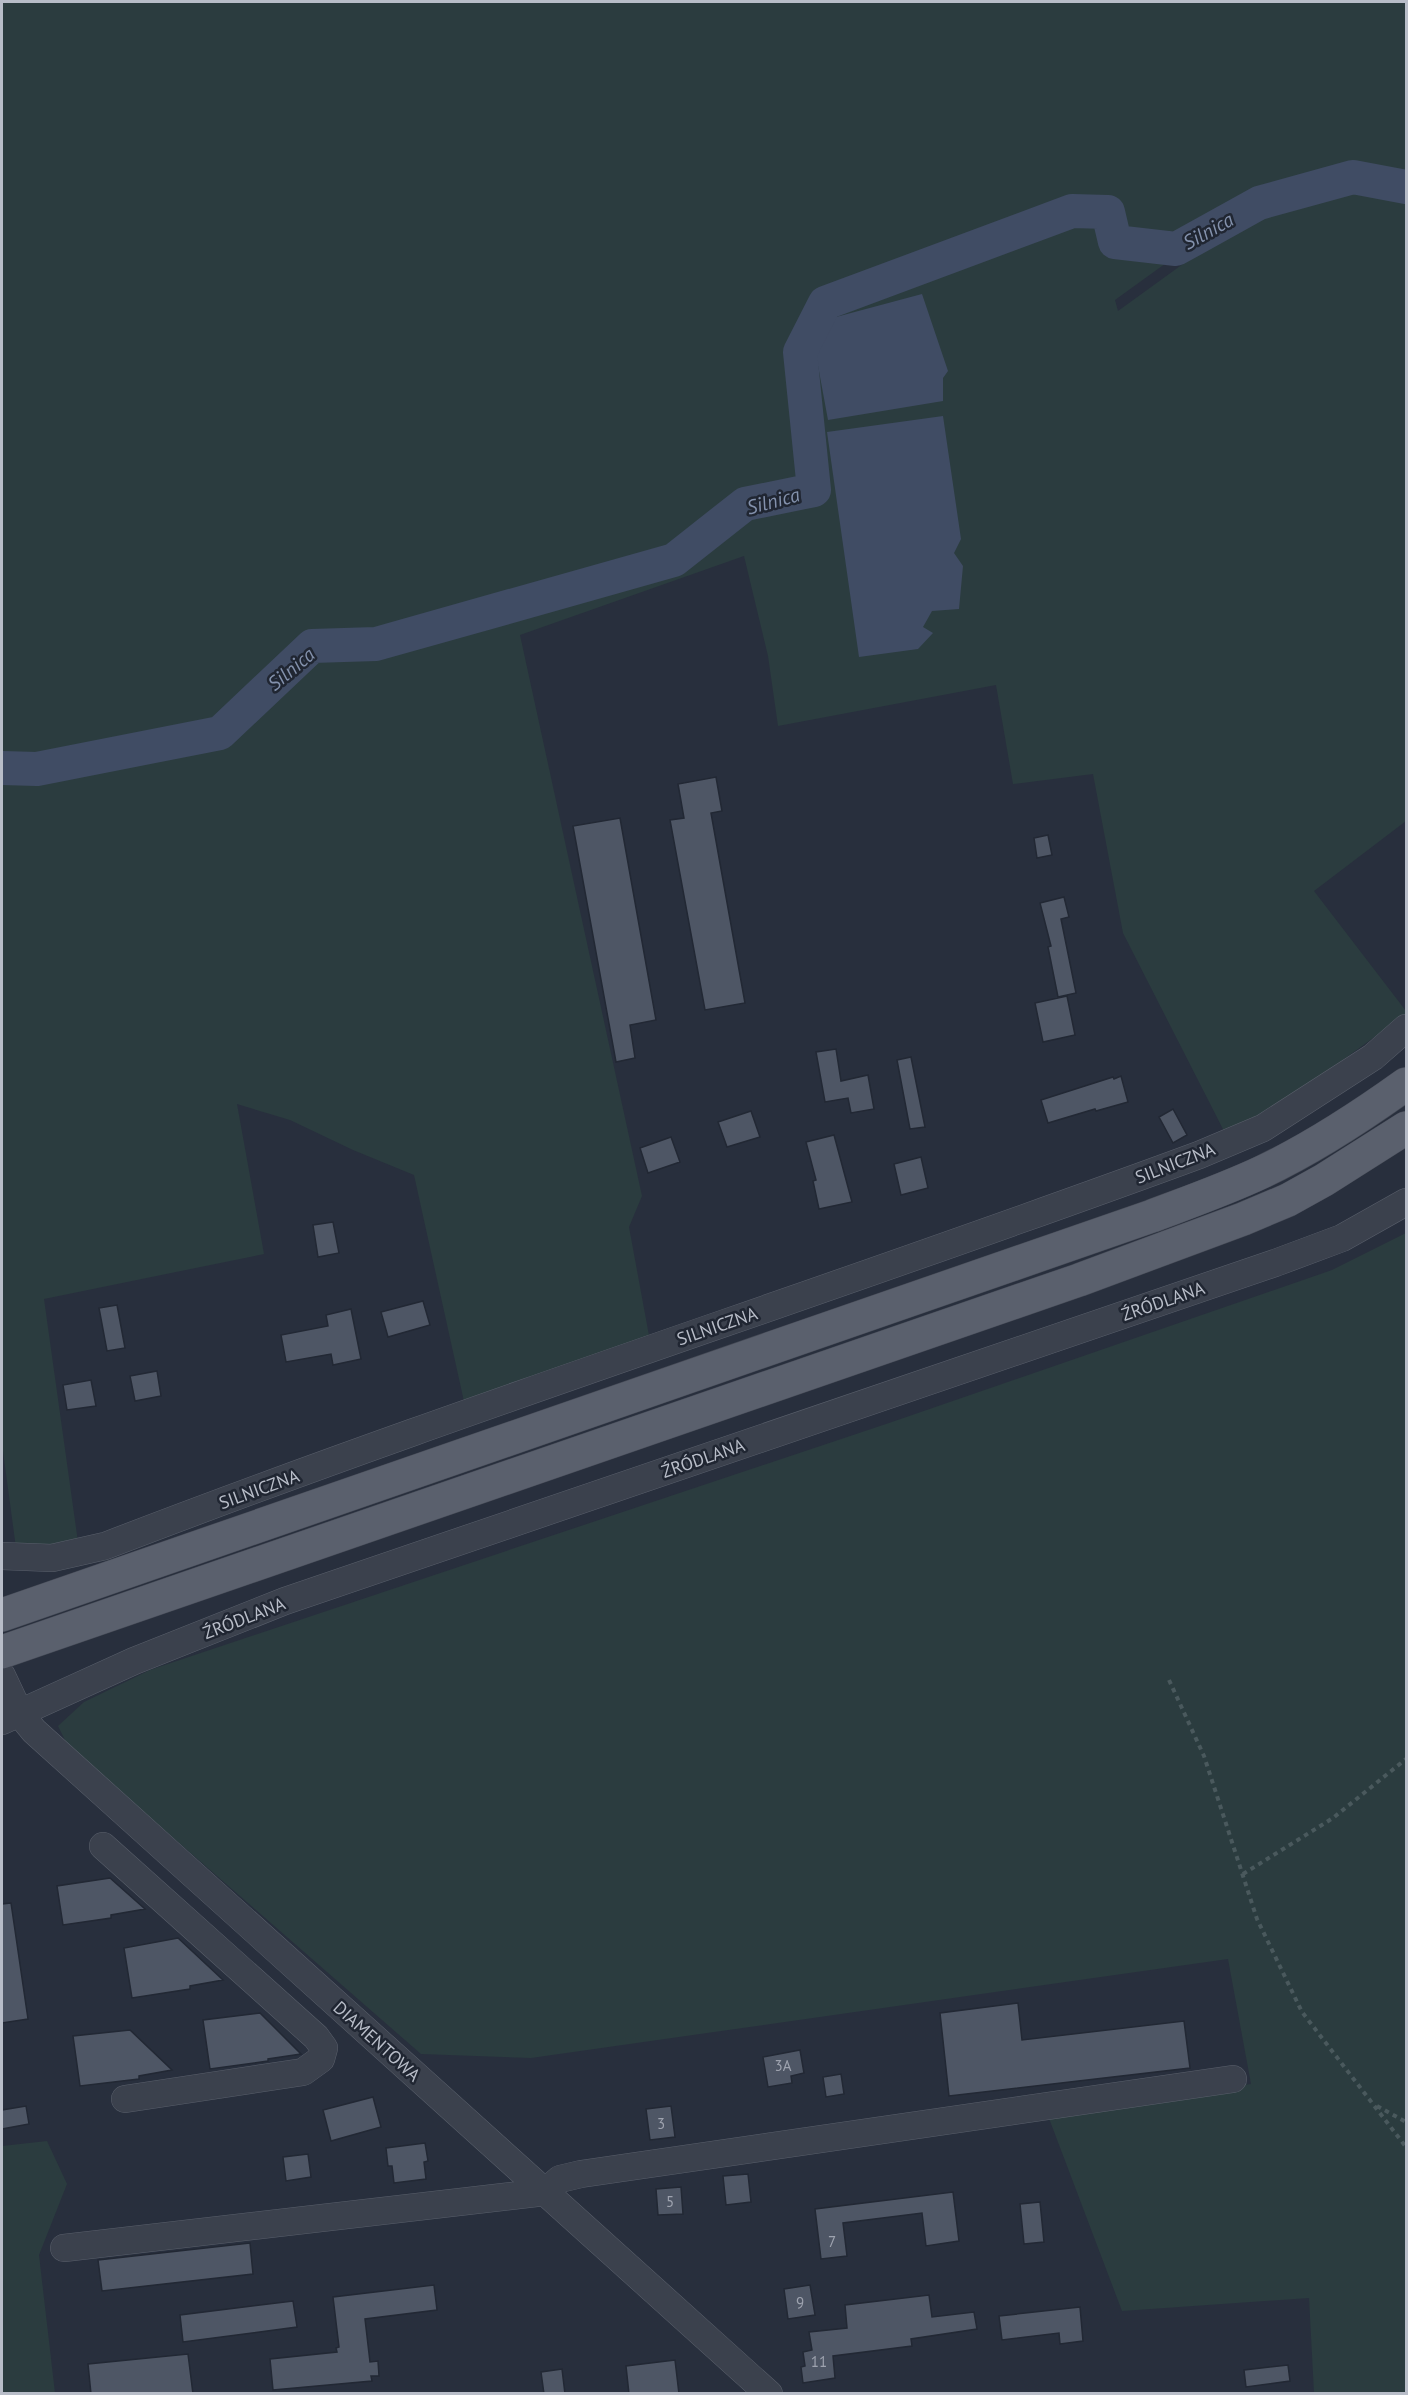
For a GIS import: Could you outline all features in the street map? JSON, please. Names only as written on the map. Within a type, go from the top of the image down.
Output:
[{"type":"main road","points":[[2,1615],[1203,1197],[1264,1171],[1322,1140],[1407,1084]]},
{"type":"main road","points":[[2,1652],[1079,1280],[1232,1223],[1288,1200],[1407,1128]]},
{"type":"street","name":"SILNICZNA","points":[[2,1556],[52,1558],[105,1546],[532,1389],[698,1333],[1199,1155],[1263,1128],[1373,1057],[1407,1028]]},
{"type":"street","name":"ŹRÓDLANA","points":[[11,1718],[104,1674],[285,1601],[1275,1263],[1342,1238],[1407,1202]]},
{"type":"street","name":"DIAMENTOWA","points":[[2,1676],[11,1718],[34,1731],[769,2394]]},
{"type":"street","points":[[103,1846],[316,2037],[324,2048],[321,2059],[303,2072],[125,2099]]},
{"type":"street","points":[[196,1930],[221,1902]]},
{"type":"street","points":[[64,2248],[544,2192],[560,2179],[581,2174],[1233,2079]]},
{"type":"path","points":[[1169,1680],[1204,1756],[1257,1919],[1302,2012],[1407,2147]]},
{"type":"path","points":[[1243,1874],[1333,1818],[1407,1759]]},
{"type":"path","points":[[1374,2104],[1407,2122]]},
{"type":"shaded area","points":[[2,2],[1406,2],[1406,181],[1357,170],[1256,198],[1115,300],[1118,311],[1263,206],[1350,181],[1402,189],[1406,194],[1406,821],[1314,891],[1406,1014],[1259,1121],[1226,1135],[1123,933],[1093,774],[1013,784],[996,685],[778,726],[768,656],[744,556],[520,635],[642,1196],[629,1227],[650,1341],[465,1406],[414,1175],[353,1150],[290,1120],[237,1104],[264,1254],[44,1299],[78,1542],[16,1548],[2,1444]]},
{"type":"shaded area","points":[[1406,1233],[1406,2393],[1314,2393],[1309,2298],[1122,2311],[1045,2113],[1251,2084],[1228,1959],[531,2058],[421,2054],[68,1746],[58,1726],[84,1702],[150,1670],[889,1423],[1332,1270]]},
{"type":"shaded area","points":[[47,2141],[67,2184],[39,2255],[55,2393],[2,2393],[2,2146]]},
{"type":"water","points":[[922,294],[948,371],[943,378],[943,401],[828,420],[814,344],[836,317]]},
{"type":"water","points":[[943,416],[961,539],[954,553],[963,566],[959,609],[932,611],[923,627],[933,633],[918,649],[859,657],[827,432]]},
{"type":"building","points":[[716,777],[722,811],[711,813],[745,1003],[705,1010],[670,820],[684,818],[678,784]]},
{"type":"building","points":[[620,818],[656,1020],[630,1025],[635,1058],[616,1062],[573,826]]},
{"type":"building","points":[[1048,835],[1052,855],[1037,858],[1034,838]]},
{"type":"building","points":[[1064,897],[1069,917],[1061,919],[1076,993],[1058,997],[1048,947],[1051,946],[1040,903]]},
{"type":"building","points":[[1067,996],[1075,1035],[1043,1042],[1035,1003]]},
{"type":"building","points":[[836,1049],[841,1081],[868,1075],[874,1109],[851,1113],[848,1098],[825,1102],[816,1052]]},
{"type":"building","points":[[911,1057],[925,1127],[910,1129],[897,1060]]},
{"type":"building","points":[[1121,1076],[1128,1102],[1048,1123],[1041,1100]]},
{"type":"building","points":[[1173,1109],[1187,1135],[1173,1143],[1159,1117]]},
{"type":"building","points":[[751,1111],[760,1137],[727,1147],[718,1122]]},
{"type":"building","points":[[834,1135],[852,1202],[819,1209],[813,1181],[816,1180],[806,1142]]},
{"type":"building","points":[[671,1137],[680,1162],[648,1173],[640,1148]]},
{"type":"building","points":[[921,1157],[928,1188],[901,1195],[894,1164]]},
{"type":"building","points":[[333,1222],[339,1253],[318,1257],[313,1225]]},
{"type":"building","points":[[423,1301],[430,1325],[388,1337],[381,1312]]},
{"type":"building","points":[[117,1305],[125,1348],[107,1351],[99,1308]]},
{"type":"building","points":[[351,1309],[361,1359],[333,1365],[331,1354],[286,1362],[281,1335],[328,1326],[326,1315]]},
{"type":"building","points":[[157,1371],[161,1396],[135,1401],[130,1376]]},
{"type":"building","points":[[91,1380],[96,1406],[67,1410],[63,1385]]},
{"type":"building","points":[[110,1878],[145,1909],[111,1915],[111,1918],[63,1925],[57,1886]]},
{"type":"building","points":[[11,1903],[28,2019],[2,2023],[2,1904]]},
{"type":"building","points":[[178,1938],[223,1980],[190,1986],[190,1989],[132,1998],[124,1948]]},
{"type":"building","points":[[1018,2003],[1022,2040],[1184,2021],[1190,2068],[949,2096],[940,2013]]},
{"type":"building","points":[[260,2013],[301,2054],[210,2069],[203,2020]]},
{"type":"building","points":[[130,2030],[172,2070],[139,2076],[139,2079],[80,2086],[73,2036]]},
{"type":"building","points":[[800,2050],[804,2073],[791,2076],[792,2083],[768,2087],[763,2057]]},
{"type":"building","points":[[841,2074],[844,2094],[826,2097],[823,2077]]},
{"type":"building","points":[[373,2097],[381,2127],[331,2141],[323,2110]]},
{"type":"building","points":[[26,2106],[29,2124],[2,2129],[2,2110]]},
{"type":"building","points":[[671,2106],[675,2137],[650,2140],[646,2109]]},
{"type":"building","points":[[425,2143],[428,2161],[424,2162],[426,2179],[394,2183],[392,2166],[388,2166],[386,2148]]},
{"type":"building","points":[[308,2154],[311,2177],[286,2181],[283,2157]]},
{"type":"building","points":[[748,2174],[751,2202],[726,2205],[723,2176]]},
{"type":"building","points":[[681,2187],[683,2214],[658,2215],[656,2189]]},
{"type":"building","points":[[953,2192],[959,2241],[926,2246],[922,2213],[843,2223],[847,2256],[821,2259],[815,2209]]},
{"type":"building","points":[[1040,2202],[1044,2242],[1024,2244],[1020,2204]]},
{"type":"building","points":[[250,2243],[253,2274],[102,2291],[98,2260]]},
{"type":"building","points":[[434,2285],[437,2310],[365,2319],[370,2362],[378,2361],[379,2376],[371,2376],[372,2381],[273,2390],[270,2359],[337,2352],[336,2348],[339,2347],[333,2297]]},
{"type":"building","points":[[810,2285],[815,2315],[788,2319],[784,2289]]},
{"type":"building","points":[[929,2295],[932,2317],[974,2312],[977,2329],[911,2339],[912,2346],[833,2356],[835,2378],[803,2383],[801,2367],[805,2366],[803,2352],[812,2350],[809,2332],[847,2328],[845,2305]]},
{"type":"building","points":[[293,2301],[297,2327],[183,2342],[180,2315]]},
{"type":"building","points":[[1080,2307],[1083,2341],[1060,2344],[1059,2333],[1002,2340],[999,2316]]},
{"type":"building","points":[[188,2354],[193,2394],[91,2394],[88,2364]]},
{"type":"building","points":[[675,2360],[679,2394],[629,2394],[626,2366]]},
{"type":"building","points":[[1288,2365],[1290,2381],[1246,2387],[1244,2370]]},
{"type":"building","points":[[562,2369],[565,2394],[544,2394],[541,2372]]},
{"type":"waterway","name":"Silnica","points":[[2,768],[37,769],[220,733],[312,646],[376,644],[674,560],[745,504],[814,490],[800,352],[825,303],[1072,211],[1108,212],[1115,242],[1176,249],[1259,203],[1353,177],[1406,187]]}]
